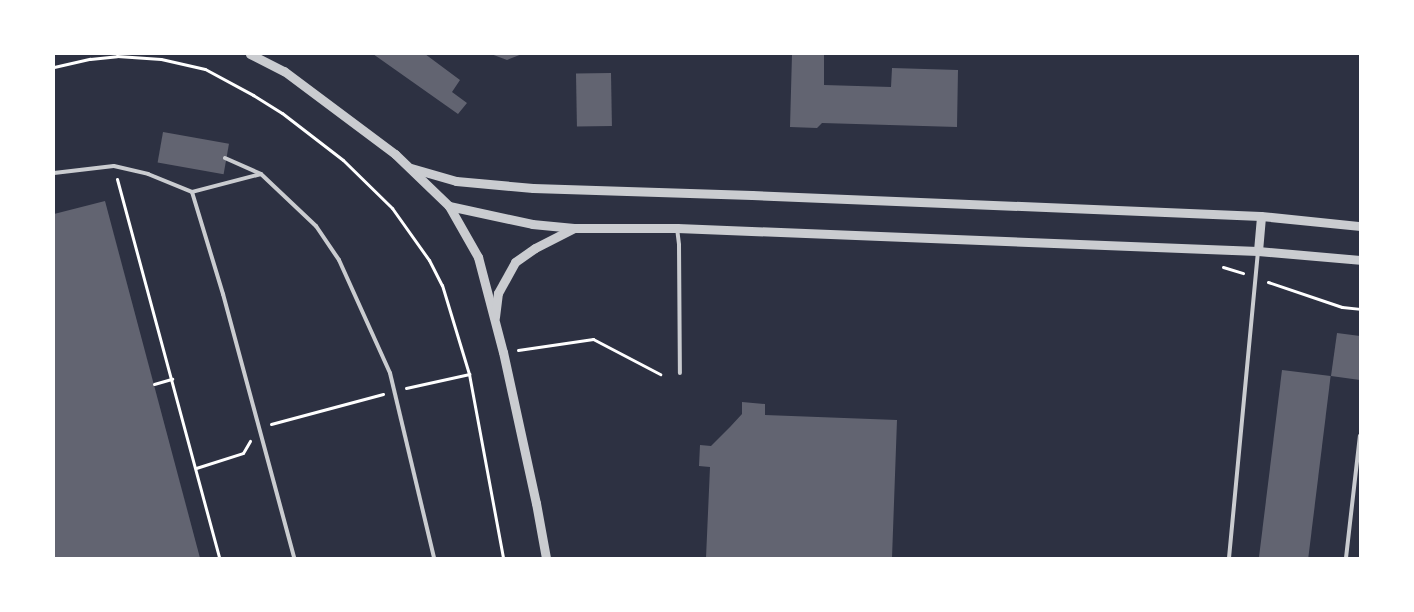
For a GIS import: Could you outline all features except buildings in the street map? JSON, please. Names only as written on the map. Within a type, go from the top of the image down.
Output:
[{"type":"street","points":[[250,54],[284,71],[411,168],[449,206],[478,258],[503,352],[546,558]]},
{"type":"street","points":[[411,168],[456,181],[533,188],[1261,216],[1360,226]]},
{"type":"street","points":[[449,206],[532,224],[574,228],[677,228],[1258,251],[1360,260]]},
{"type":"street","points":[[1258,251],[1261,216]]},
{"type":"street","points":[[494,322],[498,293],[515,262],[535,248],[574,228]]},
{"type":"lane","points":[[225,158],[261,174],[316,226],[338,260],[382,355],[394,391],[434,558]]},
{"type":"lane","points":[[54,173],[114,166],[148,174],[192,192],[261,174]]},
{"type":"lane","points":[[192,192],[223,294],[294,558]]},
{"type":"lane","points":[[677,228],[679,245],[680,373]]},
{"type":"lane","points":[[1229,558],[1258,251]]},
{"type":"lane","points":[[1346,558],[1360,436]]},
{"type":"path","points":[[54,67],[90,59],[117,56],[161,59],[205,69],[253,94],[282,113],[343,160],[392,208],[416,241],[442,284],[469,374],[503,558]]},
{"type":"path","points":[[114,166],[219,558]]},
{"type":"path","points":[[1216,267],[1226,267],[1342,308],[1360,309]]},
{"type":"path","points":[[503,352],[593,339],[660,374]]},
{"type":"path","points":[[196,468],[243,452],[259,428],[394,391],[469,374]]},
{"type":"path","points":[[154,384],[172,379]]}]
